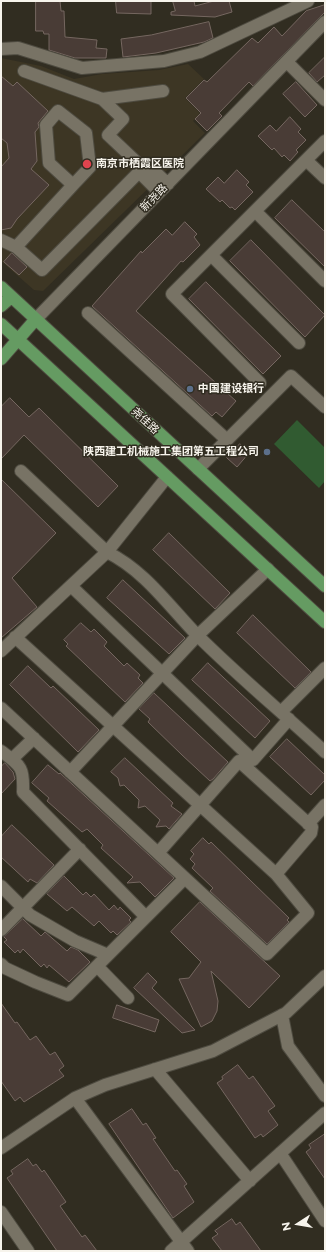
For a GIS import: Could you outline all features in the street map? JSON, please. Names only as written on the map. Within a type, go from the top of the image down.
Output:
[{"type":"main road","name":"尧佳路","points":[[1,288],[325,586]]},
{"type":"main road","points":[[1,306],[11,296]]},
{"type":"main road","name":"新尧路","points":[[1,359],[36,320]]},
{"type":"main road","points":[[1,324],[325,622]]},
{"type":"street","points":[[1,49],[18,48],[82,68],[164,61],[200,52],[308,1]]},
{"type":"street","name":"新尧路","points":[[36,320],[325,22]]},
{"type":"street","points":[[287,62],[325,100]]},
{"type":"street","points":[[24,71],[102,99],[123,119],[108,135],[141,170]]},
{"type":"street","points":[[102,99],[163,91]]},
{"type":"street","points":[[16,247],[90,167],[86,133],[58,111],[46,125],[49,163],[73,185]]},
{"type":"street","points":[[260,383],[172,294],[325,141]]},
{"type":"street","points":[[306,160],[325,178]]},
{"type":"street","points":[[1,240],[16,247],[42,270],[147,164],[164,188]]},
{"type":"street","points":[[256,211],[325,281]]},
{"type":"street","points":[[211,255],[299,343]]},
{"type":"street","points":[[88,313],[227,440]]},
{"type":"street","points":[[198,469],[291,376],[325,407]]},
{"type":"street","points":[[21,471],[107,552],[124,560],[148,580],[197,636],[325,752]]},
{"type":"street","points":[[1,651],[107,552],[167,477]]},
{"type":"street","points":[[70,772],[114,727],[197,636],[268,569]]},
{"type":"street","points":[[70,586],[162,673],[312,827],[311,833],[276,874]]},
{"type":"street","points":[[1,708],[267,954],[308,913],[276,874],[16,637]]},
{"type":"street","points":[[250,764],[285,716],[325,668]]},
{"type":"street","points":[[12,759],[34,738]]},
{"type":"street","points":[[1,751],[12,759],[24,774],[22,792],[146,917]]},
{"type":"street","points":[[158,853],[239,761],[250,764]]},
{"type":"street","points":[[308,824],[325,805]]},
{"type":"street","points":[[1,930],[80,849]]},
{"type":"street","points":[[1,964],[5,968],[35,982],[68,995],[185,878]]},
{"type":"street","points":[[1,886],[30,915],[75,941],[108,955]]},
{"type":"street","points":[[96,966],[128,998]]},
{"type":"street","points":[[1,1148],[75,1098],[105,1085],[213,1051],[282,1015],[325,976]]},
{"type":"street","points":[[282,1015],[288,1046],[325,1095]]},
{"type":"street","points":[[155,1069],[250,1180]]},
{"type":"street","points":[[75,1098],[185,1246]]},
{"type":"street","points":[[171,1251],[185,1246],[250,1180],[325,1113]]},
{"type":"street","points":[[280,1153],[325,1221]]},
{"type":"street","points":[[1,1212],[28,1251]]},
{"type":"shaded area","name":"南京市栖霞区医院","points":[[1,58],[41,66],[74,79],[102,74],[159,70],[188,64],[204,79],[185,98],[200,113],[193,121],[205,133],[43,291],[34,290],[1,261]]},
{"type":"green space","points":[[297,420],[325,448],[325,481],[319,488],[274,444]]},
{"type":"building","points":[[36,1],[60,1],[61,11],[64,11],[65,37],[97,40],[96,48],[107,49],[106,58],[75,58],[49,50],[49,34],[44,34],[43,31],[36,31]]},
{"type":"building","points":[[116,1],[151,1],[151,14],[117,13]]},
{"type":"building","points":[[173,1],[194,1],[195,6],[214,1],[229,1],[232,12],[215,17],[171,15],[171,12],[175,11]]},
{"type":"building","points":[[325,5],[325,12],[253,86],[249,82],[219,113],[222,116],[207,131],[195,119],[201,113],[186,98],[204,80],[207,82],[252,38],[258,43],[274,27],[282,36],[306,11]]},
{"type":"building","points":[[209,22],[213,38],[204,42],[156,53],[123,57],[121,39],[151,35]]},
{"type":"building","points":[[325,57],[325,75],[317,82],[309,73]]},
{"type":"building","points":[[1,76],[13,86],[17,82],[48,111],[38,123],[39,127],[35,132],[37,161],[31,169],[49,185],[17,219],[11,228],[1,230],[1,167],[9,158],[7,143],[1,138]]},
{"type":"building","points":[[296,82],[317,105],[305,117],[283,94]]},
{"type":"building","points":[[290,117],[301,129],[298,132],[306,140],[296,150],[298,152],[290,161],[284,155],[282,157],[274,148],[272,150],[258,136],[270,125],[276,131]]},
{"type":"building","points":[[237,170],[249,182],[246,185],[253,192],[235,210],[232,207],[230,208],[222,200],[220,202],[206,189],[218,177],[224,183]]},
{"type":"building","points":[[292,200],[325,232],[325,267],[275,218]]},
{"type":"building","points":[[185,222],[197,234],[194,237],[200,245],[183,262],[181,261],[136,311],[236,401],[222,417],[216,412],[212,416],[92,306],[141,251],[142,253],[166,229],[172,235]]},
{"type":"building","points":[[251,240],[325,315],[305,337],[230,261]]},
{"type":"building","points":[[12,253],[27,267],[19,275],[4,262]]},
{"type":"building","points":[[206,282],[281,356],[263,374],[189,299]]},
{"type":"building","points":[[10,398],[29,417],[39,408],[118,486],[98,507],[24,435],[1,459],[1,407]]},
{"type":"building","points":[[240,444],[249,453],[237,467],[227,458]]},
{"type":"building","points":[[1,479],[56,533],[12,578],[37,607],[1,638]]},
{"type":"building","points":[[169,533],[230,593],[215,609],[153,550]]},
{"type":"building","points":[[123,580],[185,638],[169,654],[107,598]]},
{"type":"building","points":[[253,615],[311,672],[295,688],[237,633]]},
{"type":"building","points":[[81,623],[91,632],[94,629],[107,642],[104,646],[124,666],[127,663],[140,675],[138,678],[143,683],[125,702],[66,646],[68,644],[64,640]]},
{"type":"building","points":[[208,663],[270,721],[255,738],[192,680]]},
{"type":"building","points":[[28,666],[51,688],[53,686],[99,730],[78,752],[10,685]]},
{"type":"building","points":[[154,693],[228,762],[210,781],[148,722],[150,719],[139,709]]},
{"type":"building","points":[[287,739],[325,775],[325,780],[311,795],[270,757]]},
{"type":"building","points":[[125,758],[173,803],[171,806],[182,814],[169,829],[166,826],[156,827],[160,820],[145,806],[138,808],[139,800],[124,785],[120,786],[118,778],[111,772]]},
{"type":"building","points":[[5,763],[13,772],[15,779],[1,794],[1,767]]},
{"type":"building","points":[[48,765],[59,774],[60,773],[174,878],[155,897],[140,882],[127,883],[133,877],[101,848],[103,845],[87,829],[82,832],[47,801],[49,798],[32,783]]},
{"type":"building","points":[[12,825],[54,865],[37,883],[30,879],[28,882],[1,857],[1,837]]},
{"type":"building","points":[[203,838],[209,844],[211,842],[289,918],[287,920],[289,922],[267,944],[210,891],[213,888],[192,868],[195,864],[190,859],[194,854],[191,851]]},
{"type":"building","points":[[64,876],[83,895],[86,892],[91,897],[94,894],[109,910],[114,905],[118,910],[120,907],[131,918],[129,920],[131,922],[117,935],[113,931],[111,933],[99,921],[94,926],[72,907],[67,911],[47,894]]},
{"type":"building","points":[[200,902],[280,976],[249,1008],[211,971],[218,1001],[217,1011],[212,1021],[201,1027],[179,979],[189,978],[201,962],[171,932]]},
{"type":"building","points":[[23,919],[41,936],[45,932],[67,951],[71,947],[78,950],[90,962],[69,982],[49,965],[47,968],[44,964],[41,967],[23,949],[20,953],[18,950],[15,953],[4,942],[7,940],[4,937]]},
{"type":"building","points":[[148,973],[157,982],[152,988],[195,1030],[182,1033],[134,988]]},
{"type":"building","points":[[1,1003],[15,1023],[17,1022],[30,1040],[36,1036],[50,1055],[55,1052],[64,1066],[59,1070],[64,1076],[24,1102],[20,1097],[15,1101],[1,1081]]},
{"type":"building","points":[[117,1005],[159,1020],[155,1032],[113,1018]]},
{"type":"building","points":[[238,1065],[249,1079],[253,1076],[275,1106],[268,1111],[278,1125],[263,1137],[261,1134],[255,1138],[217,1083],[223,1079],[222,1077]]},
{"type":"building","points":[[132,1109],[143,1125],[146,1123],[156,1138],[153,1139],[175,1171],[177,1170],[187,1184],[184,1186],[194,1202],[173,1218],[109,1124]]},
{"type":"building","points":[[325,1134],[325,1179],[306,1152],[311,1148],[309,1145]]},
{"type":"building","points":[[28,1159],[33,1166],[36,1164],[42,1172],[44,1170],[66,1202],[60,1206],[82,1237],[85,1235],[97,1251],[57,1251],[7,1178],[13,1174],[11,1171]]},
{"type":"building","points":[[232,1219],[236,1225],[240,1222],[261,1251],[222,1251],[212,1238],[218,1234],[215,1231]]},
{"type":"place","name":"南京市栖霞区医院","points":[[87,164]]},
{"type":"place","name":"中国建设银行","points":[[190,389]]},
{"type":"place","name":"陕西建工机械施工集团第五工程公司","points":[[267,452]]}]
